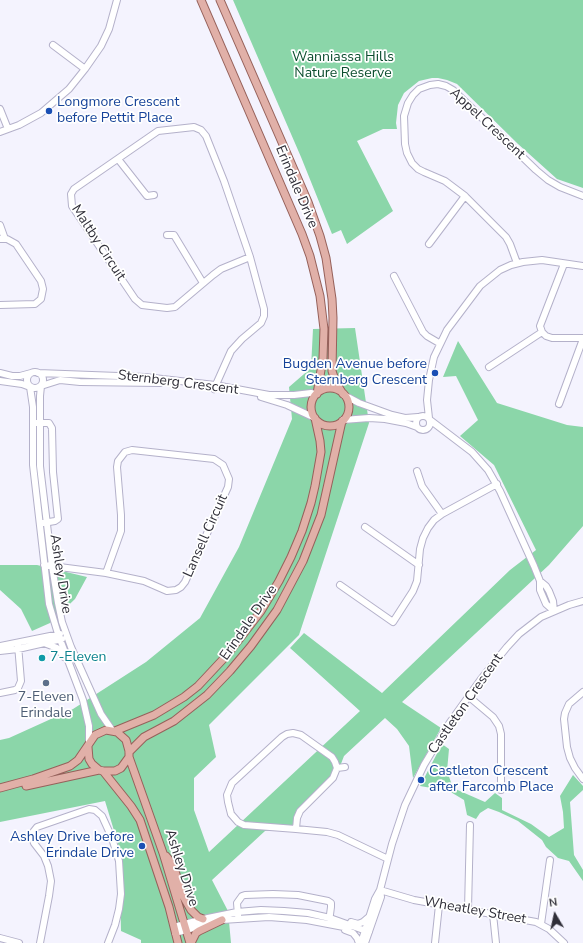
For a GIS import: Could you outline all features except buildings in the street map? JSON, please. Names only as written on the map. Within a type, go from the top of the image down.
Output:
[{"type":"main road","name":"Erindale Drive","points":[[201,0],[302,234],[310,256],[320,296],[324,329],[323,358],[317,394]]},
{"type":"main road","name":"Erindale Drive","points":[[220,0],[308,202],[320,236],[326,258],[332,299],[332,371],[336,383],[344,394]]},
{"type":"main road","points":[[330,388],[344,394],[348,402],[348,410],[343,421],[333,425],[326,425],[320,423],[315,418],[312,408],[313,400],[317,394],[330,388]]},
{"type":"main road","name":"Erindale Drive","points":[[113,731],[154,715],[184,697],[198,686],[227,655],[261,611],[291,557],[302,531],[311,503],[321,452],[315,418]]},
{"type":"main road","name":"Erindale Drive","points":[[129,755],[144,737],[174,721],[207,695],[239,661],[277,610],[303,561],[321,514],[343,421]]},
{"type":"main road","points":[[0,788],[34,780],[63,770],[78,760],[95,734],[100,732],[113,731],[122,735],[126,740],[129,755],[121,768],[115,771],[101,771],[0,791]]},
{"type":"main road","points":[[88,746],[89,759],[92,764],[101,771]]},
{"type":"main road","name":"Ashley Drive","points":[[129,755],[163,852],[174,878],[191,943]]},
{"type":"main road","name":"Ashley Drive","points":[[101,771],[131,806],[140,820],[161,882],[178,943]]},
{"type":"main road","points":[[178,891],[183,896],[192,912],[203,919]]},
{"type":"main road","points":[[191,943],[193,937],[199,931],[222,920]]},
{"type":"street","points":[[0,132],[30,119],[50,106],[69,89],[101,46],[109,29],[117,0]]},
{"type":"street","points":[[53,45],[85,69]]},
{"type":"street","name":"Appel Crescent","points":[[517,263],[506,237],[465,196],[446,181],[418,169],[412,163],[405,144],[405,111],[413,95],[419,89],[430,84],[446,86],[453,90],[548,180],[560,187],[583,196]]},
{"type":"street","points":[[0,109],[8,129]]},
{"type":"street","name":"Maltby Circuit","points":[[215,387],[231,351],[242,339],[261,323],[264,316],[264,309],[250,257],[224,181],[206,136],[201,130],[194,127],[158,131],[74,189],[71,194],[72,206],[135,299],[139,303],[146,306],[172,308],[179,304],[221,269],[250,257]]},
{"type":"street","points":[[118,159],[147,196]]},
{"type":"street","points":[[147,196],[154,195]]},
{"type":"street","points":[[144,203],[147,196]]},
{"type":"street","points":[[429,244],[465,196]]},
{"type":"street","points":[[0,225],[2,239],[12,241],[16,244],[41,281],[44,298],[31,305],[0,305]]},
{"type":"street","points":[[174,235],[177,229]]},
{"type":"street","points":[[167,235],[174,235]]},
{"type":"street","points":[[174,235],[203,283]]},
{"type":"street","points":[[417,427],[416,420],[425,407],[427,400],[430,369],[439,343],[480,286],[500,270],[517,263],[542,260],[583,266]]},
{"type":"street","points":[[559,404],[583,339],[552,338],[546,336],[542,332],[540,326],[564,264]]},
{"type":"street","points":[[394,276],[423,332],[439,343]]},
{"type":"street","points":[[489,367],[542,332]]},
{"type":"street","points":[[0,373],[12,376],[38,373],[43,378],[41,386],[35,388],[22,384],[0,381]]},
{"type":"street","points":[[30,387],[27,379],[31,373]]},
{"type":"street","name":"Sternberg Crescent","points":[[38,373],[128,376],[268,395],[317,394]]},
{"type":"street","name":"Sternberg Crescent","points":[[41,386],[60,380],[80,382],[168,381]]},
{"type":"street","name":"Ashley Drive","points":[[41,386],[33,464],[44,565],[51,611],[77,686],[84,700],[89,726],[88,746]]},
{"type":"street","name":"Ashley Drive","points":[[30,387],[36,423],[46,522],[57,600],[62,622],[66,635],[100,714],[113,731]]},
{"type":"street","name":"Sternberg Crescent","points":[[215,387],[278,402],[315,418]]},
{"type":"street","points":[[344,394],[359,403],[392,415],[405,418],[424,415],[472,452],[488,470],[496,484],[533,563],[540,581],[540,590],[546,604],[554,611]]},
{"type":"street","points":[[427,400],[430,425],[427,429]]},
{"type":"street","points":[[343,421],[369,418],[385,419],[406,423],[422,430],[436,428],[444,431]]},
{"type":"street","name":"Ashley Drive","points":[[36,423],[49,423],[52,428],[53,472],[58,519],[55,521],[39,523]]},
{"type":"street","name":"Lansell Circuit","points":[[44,565],[144,581],[168,591],[176,590],[185,582],[228,488],[229,479],[223,465],[214,459],[132,450],[125,452],[118,461],[121,531],[106,574]]},
{"type":"street","points":[[417,471],[422,486],[442,514]]},
{"type":"street","points":[[340,585],[393,622],[413,592],[417,581],[420,549],[423,538],[431,524],[442,514],[496,484]]},
{"type":"street","points":[[365,528],[419,565]]},
{"type":"street","points":[[540,581],[546,586],[553,601],[554,611]]},
{"type":"street","points":[[553,601],[569,605]]},
{"type":"street","name":"Castleton Crescent","points":[[365,943],[370,916],[375,899],[380,890],[394,836],[405,805],[417,778],[430,755],[468,696],[507,647],[526,628],[541,617],[569,605],[583,601]]},
{"type":"street","points":[[541,617],[546,604]]},
{"type":"street","points":[[41,641],[50,631],[52,624],[51,611]]},
{"type":"street","points":[[0,651],[66,635]]},
{"type":"street","points":[[41,641],[57,648],[68,661]]},
{"type":"street","points":[[0,646],[18,646]]},
{"type":"street","points":[[0,693],[15,690],[20,685],[22,677],[18,646]]},
{"type":"street","points":[[77,686],[85,678]]},
{"type":"street","points":[[583,692],[569,704],[564,719],[568,753],[575,768],[583,779]]},
{"type":"street","points":[[468,696],[493,717],[499,726],[501,734],[500,790]]},
{"type":"street","points":[[296,829],[297,818],[300,811],[333,778],[337,768],[336,762],[332,757],[301,735],[293,733],[282,737],[232,783],[227,795],[228,802],[232,814],[238,822],[250,826],[327,832],[338,835],[388,859]]},
{"type":"street","points":[[337,768],[345,767]]},
{"type":"street","points":[[40,943],[50,896],[51,881],[44,856],[32,838],[33,832],[37,826],[89,810],[95,810],[102,816],[112,838],[119,861],[121,888],[119,909],[108,943]]},
{"type":"street","points":[[468,910],[470,825]]},
{"type":"street","points":[[541,924],[550,860]]},
{"type":"street","name":"Castleton Crescent","points":[[360,943],[367,933],[381,897],[380,890]]},
{"type":"street","name":"Wheatley Street","points":[[380,890],[414,900],[439,905],[526,919],[541,924],[553,932],[564,943]]},
{"type":"street","points":[[238,915],[237,907],[239,899],[245,895],[298,895],[328,901],[331,903],[329,921]]},
{"type":"street","points":[[436,943],[439,905]]},
{"type":"street","points":[[186,926],[222,920],[261,910],[308,914],[367,933]]},
{"type":"street","points":[[493,914],[496,943]]},
{"type":"street","points":[[175,930],[203,919],[238,915]]},
{"type":"street","points":[[339,924],[358,924],[370,916]]},
{"type":"street","points":[[339,924],[353,933],[360,943]]},
{"type":"street","points":[[0,938],[19,943]]},
{"type":"green space","name":"Wanniassa Hills Nature Reserve","points":[[233,0],[583,0],[583,188],[557,179],[518,144],[457,84],[438,78],[419,81],[404,93],[398,105],[396,123],[397,129],[383,129],[357,141],[393,211],[347,244],[341,230],[332,234],[301,157]]},
{"type":"green space","points":[[355,328],[369,423],[299,635],[209,725],[216,757],[194,778],[194,810],[209,852],[360,711],[290,648],[304,633],[382,693],[510,570],[536,550],[494,465],[460,436],[478,420],[456,376],[443,377],[458,341],[497,403],[567,425],[583,427],[583,526],[549,565],[402,702],[441,728],[413,778],[409,746],[397,729],[385,718],[344,756],[339,769],[297,812],[292,827],[265,831],[212,880],[228,911],[231,943],[141,943],[141,940],[121,931],[119,847],[105,801],[0,822],[0,740],[9,738],[73,709],[146,662],[200,618],[239,547],[292,419],[289,387],[311,368],[313,329]]},
{"type":"green space","points":[[0,565],[37,565],[87,577],[75,599],[50,623],[32,631],[21,609],[0,590]]},
{"type":"green space","points":[[442,744],[449,749],[447,771],[453,788],[485,802],[495,793],[502,798],[502,810],[531,824],[549,837],[564,828],[560,796],[573,775],[583,786],[583,790],[570,802],[574,855],[583,870],[583,881],[569,861],[558,858],[546,847],[542,840],[518,821],[488,808],[480,813],[476,819],[467,815],[464,800],[449,791],[420,786]]},
{"type":"place","name":"Longmore Crescent before Pettit Place","points":[[49,111]]},
{"type":"place","name":"Bugden Avenue before Sternberg Crescent","points":[[435,373]]},
{"type":"place","name":"7-Eleven","points":[[42,658]]},
{"type":"place","name":"7-Eleven Erindale","points":[[46,683]]},
{"type":"place","name":"Castleton Crescent after Farcomb Place","points":[[421,780]]},
{"type":"place","name":"Ashley Drive before Erindale Drive","points":[[142,846]]}]
